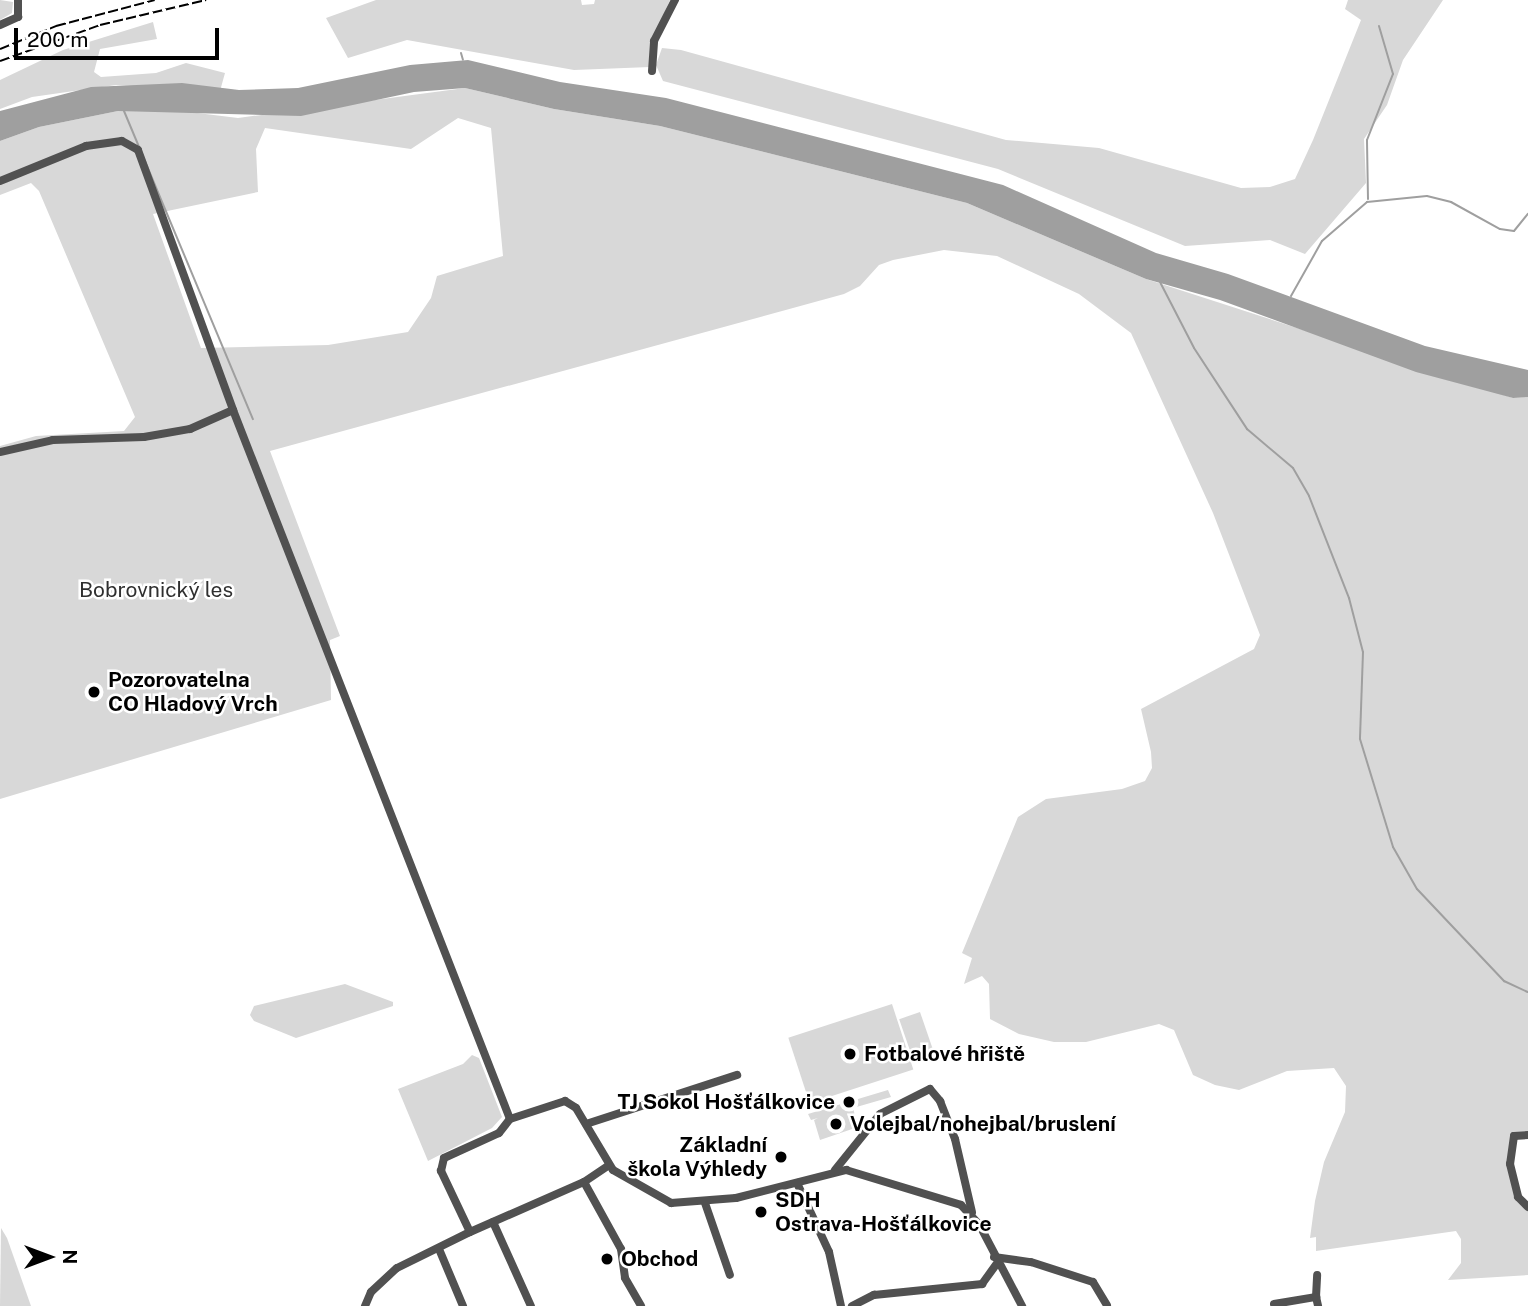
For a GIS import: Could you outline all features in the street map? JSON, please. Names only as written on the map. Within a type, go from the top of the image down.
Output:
[{"type":"street","points":[[0,25],[18,17],[18,0]]},
{"type":"street","points":[[652,71],[654,41],[675,0]]},
{"type":"street","points":[[0,181],[86,146],[122,141],[138,150],[233,410],[510,1119]]},
{"type":"street","points":[[0,452],[53,440],[155,435],[190,429],[233,410]]},
{"type":"street","points":[[586,1125],[737,1075]]},
{"type":"street","points":[[835,1170],[880,1114],[929,1089],[940,1101],[955,1139],[972,1213],[1021,1306]]},
{"type":"street","points":[[470,1232],[440,1164],[499,1133],[510,1119],[565,1101],[572,1104],[609,1165],[659,1199],[705,1203],[797,1183],[835,1170],[871,1174],[943,1198],[972,1213]]},
{"type":"street","points":[[1528,1135],[1514,1136],[1510,1164],[1518,1197],[1528,1207]]},
{"type":"street","points":[[365,1306],[371,1292],[397,1268],[470,1232],[584,1182],[609,1165]]},
{"type":"street","points":[[584,1182],[621,1249],[625,1278],[641,1306]]},
{"type":"street","points":[[797,1183],[829,1252],[841,1306]]},
{"type":"street","points":[[705,1203],[730,1275]]},
{"type":"street","points":[[494,1222],[531,1306]]},
{"type":"street","points":[[439,1249],[463,1306]]},
{"type":"street","points":[[995,1260],[1031,1262],[1093,1282],[1107,1305]]},
{"type":"street","points":[[852,1306],[874,1295],[982,1284],[995,1260]]},
{"type":"street","points":[[1274,1304],[1317,1301],[1317,1275]]},
{"type":"green space","points":[[0,0],[13,2],[12,13],[0,20]]},
{"type":"green space","points":[[376,0],[581,0],[582,5],[594,4],[595,0],[670,0],[652,41],[650,67],[574,70],[407,40],[348,58],[326,18]]},
{"type":"green space","points":[[1348,0],[1443,0],[1403,60],[1387,105],[1364,139],[1366,183],[1305,254],[1270,240],[1185,246],[998,169],[663,81],[656,65],[662,48],[681,50],[1006,140],[1099,148],[1241,188],[1270,187],[1295,179],[1313,140],[1361,20],[1345,9]]},
{"type":"green space","points":[[153,22],[157,39],[100,49],[94,72],[101,77],[156,73],[186,63],[225,73],[220,91],[116,85],[32,97],[0,109],[0,80],[63,50]]},
{"type":"green space","name":"Bobrovnický les","points":[[465,88],[554,109],[660,126],[967,203],[1146,279],[1513,398],[1528,397],[1528,1132],[1512,1133],[1509,1150],[1516,1198],[1528,1210],[1528,1275],[1448,1280],[1461,1263],[1461,1239],[1456,1231],[1316,1251],[1316,1237],[1310,1238],[1315,1201],[1324,1162],[1345,1112],[1346,1086],[1334,1068],[1287,1071],[1239,1090],[1215,1085],[1193,1075],[1174,1030],[1159,1024],[1086,1042],[1054,1042],[1019,1034],[990,1019],[989,984],[982,976],[964,984],[972,958],[962,953],[1018,817],[1046,799],[1122,789],[1145,781],[1152,768],[1141,709],[1254,649],[1260,635],[1213,513],[1131,333],[1079,294],[997,256],[944,250],[893,260],[879,265],[860,286],[844,294],[270,451],[340,636],[330,640],[331,700],[0,799],[0,446],[36,436],[124,431],[135,417],[39,191],[31,183],[0,195],[0,141],[39,127],[118,111],[181,111],[238,118]],"holes":[[[458,118],[491,128],[503,256],[437,276],[431,298],[408,332],[328,345],[201,348],[153,214],[258,192],[256,149],[265,128],[411,149]]]},
{"type":"green space","points":[[345,984],[393,1002],[393,1006],[296,1038],[254,1021],[250,1015],[254,1006]]},
{"type":"green space","name":"Fotbalové hřiště","points":[[892,1004],[913,1070],[810,1103],[788,1038]]},
{"type":"green space","points":[[920,1012],[935,1055],[914,1063],[899,1019]]},
{"type":"green space","points":[[472,1055],[479,1058],[502,1117],[492,1128],[428,1161],[398,1089],[463,1064]]},
{"type":"green space","points":[[888,1090],[891,1097],[853,1108],[858,1127],[820,1140],[814,1120],[818,1118],[811,1120],[808,1114]]},
{"type":"green space","points":[[1,1228],[7,1238],[31,1306],[0,1306]]},
{"type":"shaded area","points":[[468,60],[560,82],[666,98],[1003,185],[1156,253],[1228,274],[1425,346],[1528,370],[1528,397],[1513,398],[1416,372],[1220,300],[1146,279],[967,203],[660,126],[554,109],[465,88],[414,92],[301,116],[118,111],[39,127],[0,141],[0,111],[91,87],[182,83],[239,90],[298,88],[410,65]]},
{"type":"waterway","points":[[1368,199],[1367,140],[1393,74],[1379,26]]},
{"type":"waterway","points":[[461,53],[463,60]]},
{"type":"waterway","points":[[124,111],[253,419]]},
{"type":"waterway","points":[[1291,296],[1322,241],[1367,202],[1427,196],[1451,202],[1500,229],[1514,231],[1528,214]]},
{"type":"waterway","points":[[1160,282],[1194,348],[1247,429],[1293,468],[1309,496],[1349,598],[1363,652],[1360,739],[1393,847],[1417,889],[1504,981],[1528,992]]},
{"type":"railway","points":[[0,49],[56,26],[155,0]]},
{"type":"railway","points":[[0,61],[100,25],[206,0]]},
{"type":"place","name":"Pozorovatelna CO Hladový Vrch","points":[[94,692]]},
{"type":"place","name":"Fotbalové hřiště","points":[[850,1054]]},
{"type":"place","name":"TJ Sokol Hošťálkovice","points":[[849,1102]]},
{"type":"place","name":"Volejbal/nohejbal/bruslení","points":[[836,1124]]},
{"type":"place","name":"Základní škola Výhledy","points":[[781,1157]]},
{"type":"place","name":"SDH Ostrava-Hošťálkovice","points":[[761,1212]]},
{"type":"place","name":"Obchod","points":[[607,1259]]}]
